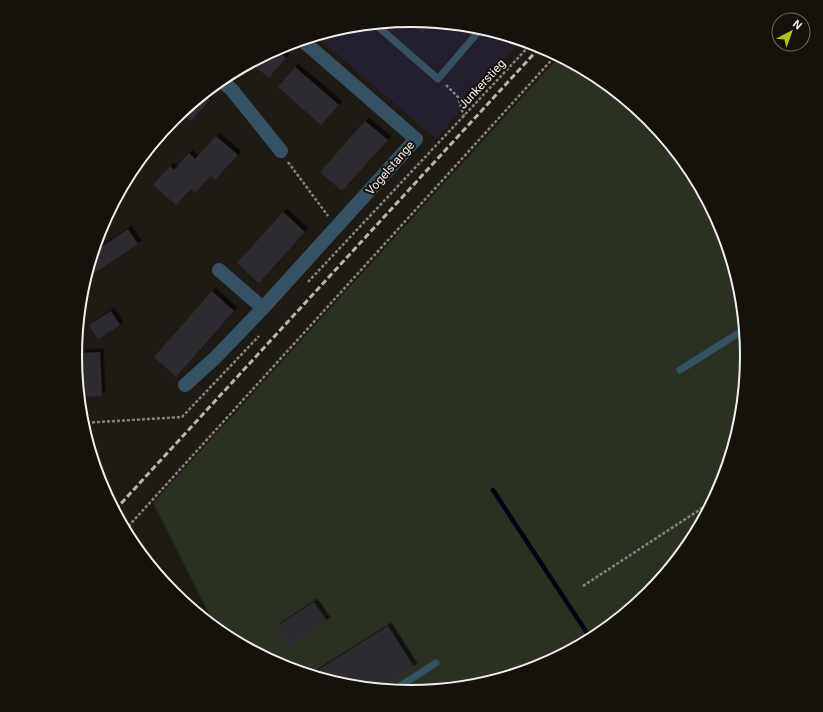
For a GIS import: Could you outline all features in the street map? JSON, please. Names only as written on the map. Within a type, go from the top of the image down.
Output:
[{"type":"street","name":"Vogelstange","points":[[185,385],[215,358],[263,308],[416,139],[306,44]]},
{"type":"street","points":[[226,84],[281,151]]},
{"type":"street","points":[[219,270],[263,308]]},
{"type":"lane","points":[[381,29],[438,78],[477,33]]},
{"type":"lane","points":[[680,370],[740,332]]},
{"type":"lane","points":[[402,685],[436,663]]},
{"type":"path","name":"Junkerstieg","points":[[444,138],[527,48]]},
{"type":"path","points":[[130,525],[552,59]]},
{"type":"path","points":[[438,78],[458,97],[464,117]]},
{"type":"path","points":[[281,151],[336,228]]},
{"type":"path","points":[[583,586],[704,507]]},
{"type":"shaded area","points":[[412,27],[476,33],[518,44],[436,139],[320,40],[347,33]]},
{"type":"green space","points":[[556,61],[594,82],[612,95],[644,123],[673,156],[707,210],[723,250],[729,271],[738,313],[740,334],[740,378],[738,399],[723,462],[707,502],[673,556],[644,589],[612,617],[576,641],[517,668],[476,679],[454,682],[412,685],[390,684],[347,679],[306,668],[247,641],[211,617],[153,503]]},
{"type":"building","points":[[415,27],[427,28],[422,33]]},
{"type":"building","points":[[282,54],[286,58],[269,78],[255,67]]},
{"type":"building","points":[[295,67],[339,105],[321,125],[278,87]]},
{"type":"building","points":[[208,98],[210,100],[191,121],[186,117]]},
{"type":"building","points":[[365,121],[388,140],[342,191],[320,172]]},
{"type":"building","points":[[216,136],[238,155],[215,180],[211,176],[195,193],[191,189],[176,205],[153,185],[170,166],[174,170],[189,153],[195,159]]},
{"type":"building","points":[[283,212],[305,232],[259,283],[237,263]]},
{"type":"building","points":[[128,229],[138,244],[93,273],[101,247]]},
{"type":"building","points":[[212,291],[234,311],[176,377],[154,357]]},
{"type":"building","points":[[111,311],[120,325],[98,339],[89,325]]},
{"type":"building","points":[[100,352],[102,396],[85,397],[82,353]]},
{"type":"building","points":[[314,602],[327,621],[289,646],[276,627]]},
{"type":"building","points":[[388,626],[414,667],[387,684],[347,679],[316,671]]},
{"type":"waterway","points":[[493,490],[588,634]]},
{"type":"railway","points":[[119,506],[536,52]]}]
